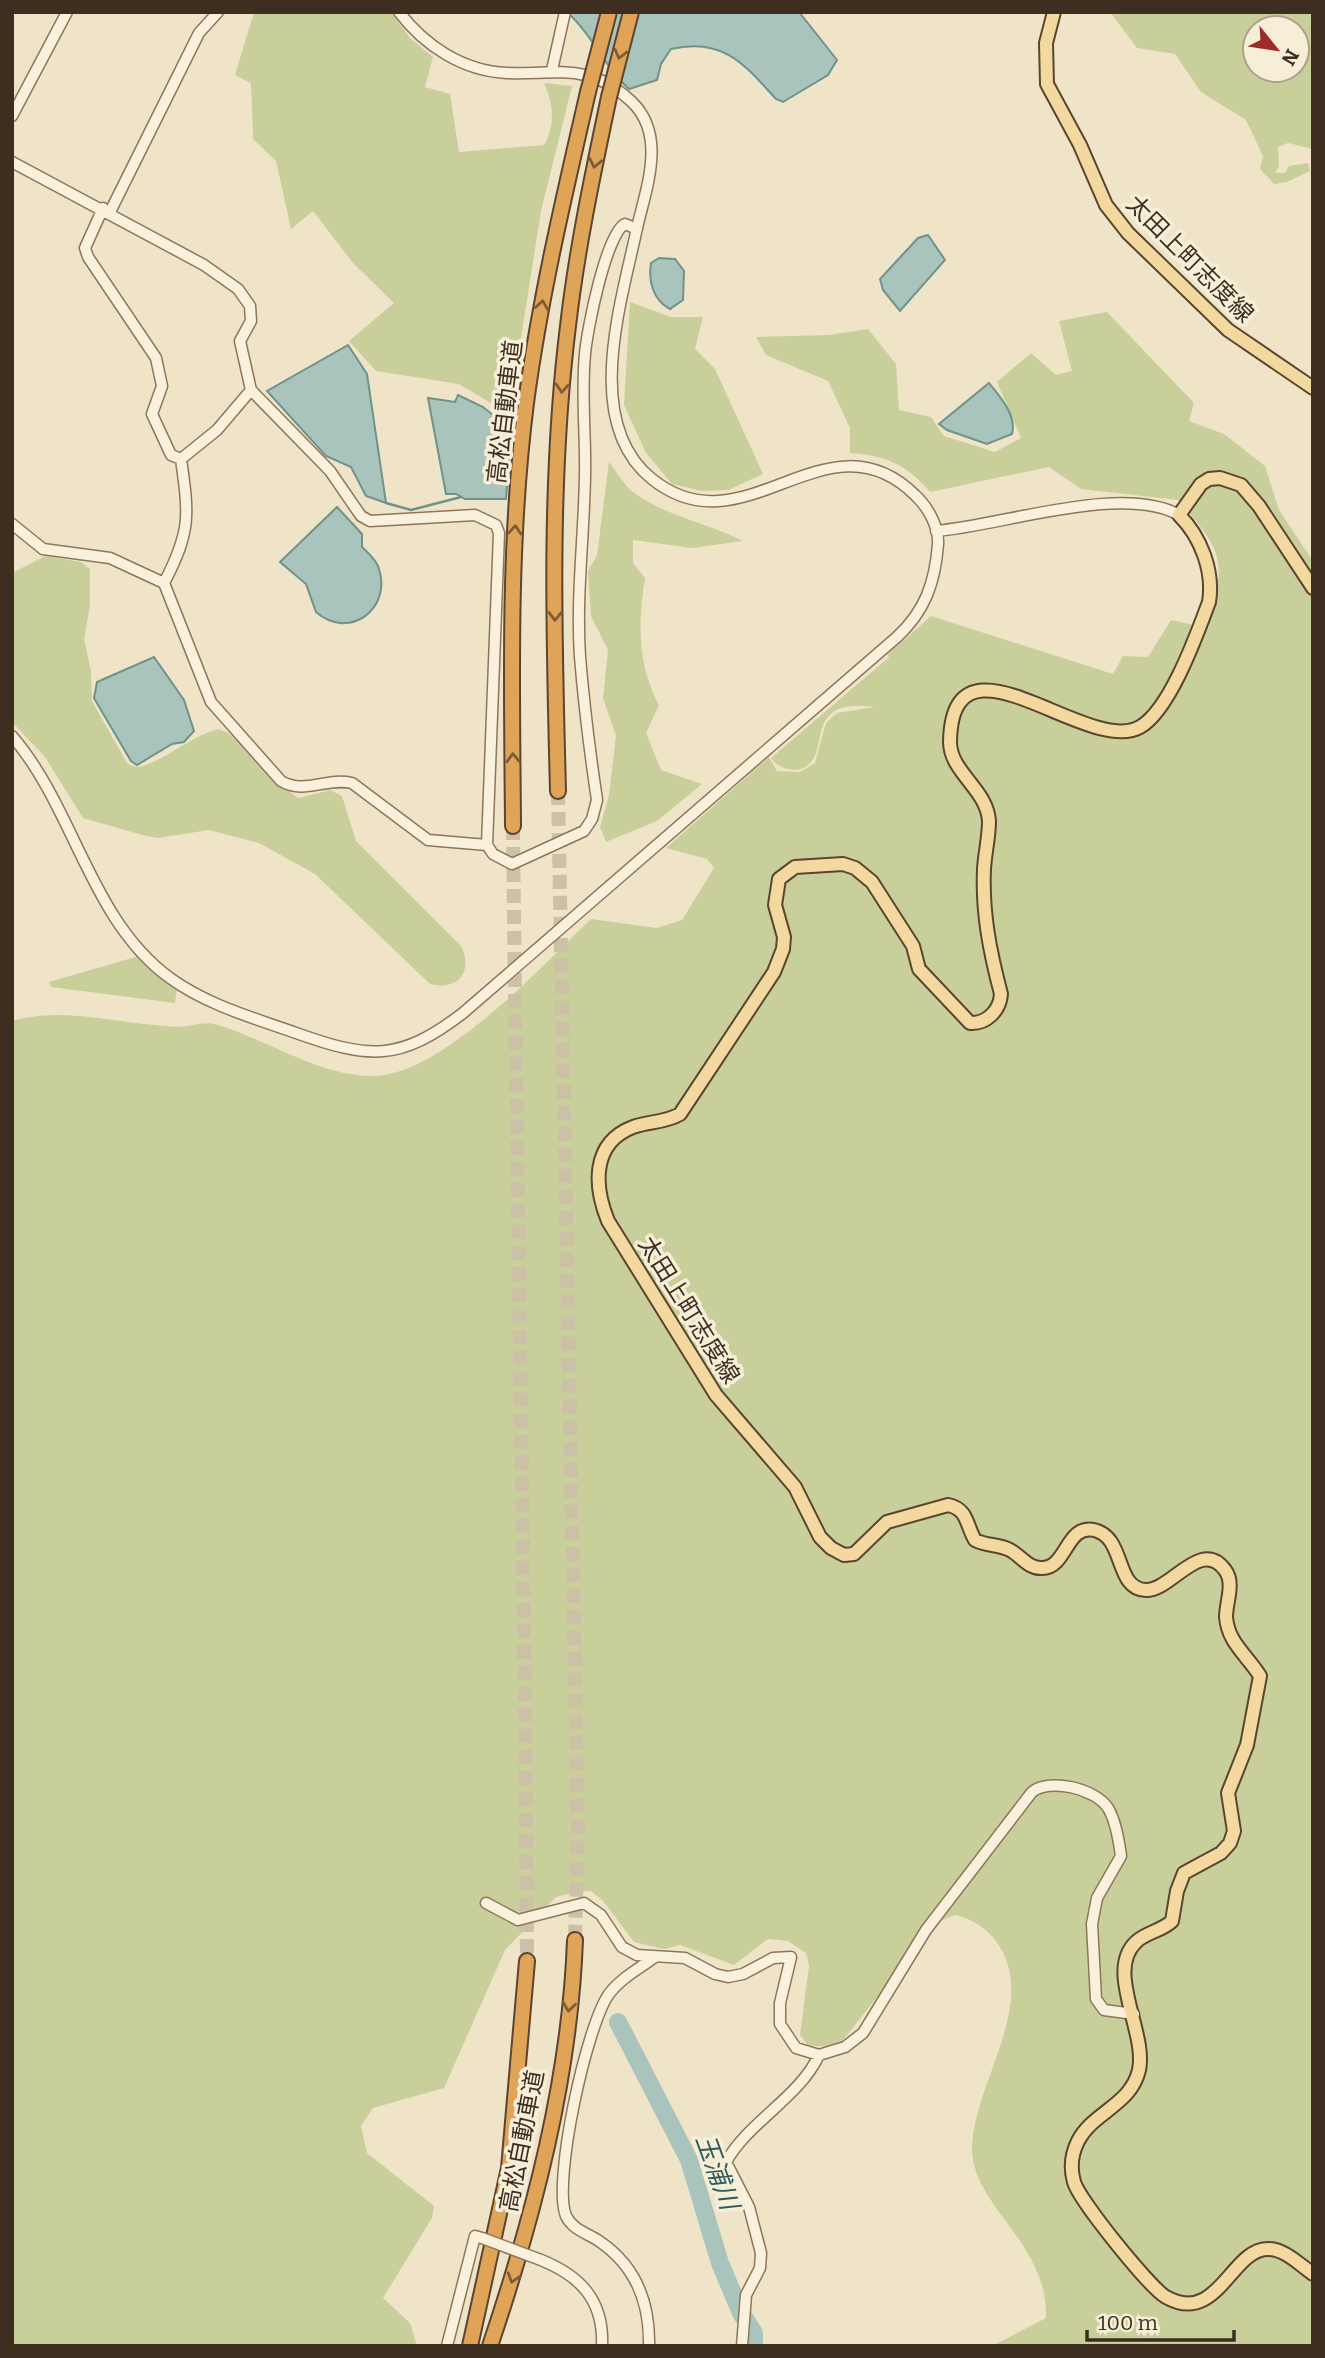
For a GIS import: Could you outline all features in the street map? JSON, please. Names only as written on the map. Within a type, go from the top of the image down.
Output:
[{"type":"highway","name":"高松自動車道","points":[[513,826],[512,600],[525,418],[546,277],[609,12]]},
{"type":"highway","points":[[558,791],[555,650],[560,417],[568,327],[583,220],[609,97],[631,12]]},
{"type":"highway","name":"高松自動車道","points":[[490,2346],[533,2208],[554,2109],[575,1940]]},
{"type":"highway","name":"高松自動車道","points":[[470,2346],[509,2168],[527,1961]]},
{"type":"main road","name":"太田上町志度線","points":[[1054,12],[1046,43],[1047,84],[1110,211],[1128,233],[1228,330],[1313,388]]},
{"type":"main road","points":[[1179,515],[1201,484],[1209,479],[1220,478],[1241,485],[1259,506],[1313,588]]},
{"type":"main road","name":"太田上町志度線","points":[[1179,515],[1197,539],[1206,561],[1211,590],[1202,620],[1174,680],[1151,719],[1126,732],[1094,728],[1025,699],[984,691],[962,698],[956,708],[950,744],[953,756],[978,789],[989,820],[984,870],[985,931],[1001,994],[1000,1005],[995,1012],[989,1018],[970,1023],[950,1003],[919,969],[913,946],[890,905],[864,874],[843,864],[795,867],[779,879],[775,893],[775,905],[784,937],[783,949],[774,972],[680,1114],[669,1121],[635,1126],[623,1131],[606,1149],[597,1180],[598,1198],[608,1221],[716,1395],[795,1487],[815,1530],[831,1548],[844,1555],[854,1554],[887,1522],[948,1505],[958,1507],[964,1513],[975,1541],[1009,1549],[1033,1567],[1041,1569],[1057,1561],[1077,1533],[1086,1529],[1096,1530],[1112,1541],[1125,1574],[1137,1588],[1157,1588],[1198,1561],[1217,1562],[1225,1569],[1230,1578],[1228,1631],[1234,1644],[1260,1676],[1247,1745],[1228,1793],[1234,1830],[1230,1843],[1221,1853],[1184,1873],[1177,1891],[1172,1921],[1135,1943],[1128,1953],[1124,1980],[1134,2014],[1139,2071],[1125,2096],[1089,2126],[1079,2139],[1071,2168],[1081,2197],[1154,2287],[1174,2301],[1195,2301],[1214,2293],[1254,2252],[1268,2249],[1281,2251],[1313,2274]]},
{"type":"street","points":[[12,116],[67,12]]},
{"type":"street","points":[[181,459],[171,455],[152,414],[162,386],[156,358],[85,248],[199,33],[218,12]]},
{"type":"street","points":[[12,736],[39,772],[117,919],[160,970],[203,997],[260,1020],[356,1051],[389,1053],[436,1033],[463,1013],[916,619],[927,602],[935,572],[936,531],[929,513],[917,496],[884,472],[844,464],[742,499],[710,501],[688,499],[669,491],[630,458],[621,441],[613,410],[612,377],[614,344],[652,163],[645,122],[633,103],[596,79],[570,71],[506,73],[468,65],[423,39],[399,12]]},
{"type":"street","points":[[552,70],[565,12]]},
{"type":"street","points":[[12,162],[107,210],[204,265],[238,289],[250,306],[251,321],[240,341],[251,390],[330,471],[361,516],[370,521],[475,515],[496,526],[498,546],[487,845]]},
{"type":"street","points":[[12,524],[43,549],[110,558],[164,583],[211,702],[281,781],[293,788],[342,780],[352,783],[428,840],[487,845],[503,860],[512,864],[522,862],[584,831],[592,818],[597,800],[580,656],[579,573],[585,478],[585,355],[590,319],[612,241],[619,227],[625,224],[637,229]]},
{"type":"street","points":[[181,459],[217,430],[251,390]]},
{"type":"street","points":[[164,583],[187,530],[188,511],[181,459]]},
{"type":"street","points":[[936,531],[1122,503],[1159,506],[1179,515]]},
{"type":"street","points":[[486,1903],[517,1920],[584,1903],[601,1915],[622,1947],[637,1955],[685,1958],[715,1974],[728,1977],[743,1974],[773,1958],[792,1957],[780,2003],[780,2024],[796,2048],[819,2054],[845,2048],[872,2023],[926,1930],[1032,1792],[1049,1784],[1085,1792],[1110,1811],[1121,1856],[1097,1898],[1092,1924],[1094,1984],[1096,1999],[1104,2010],[1134,2014]]},
{"type":"street","points":[[649,2346],[649,2325],[635,2275],[599,2240],[575,2228],[566,2217],[562,2200],[567,2144],[586,2050],[598,2016],[609,1994],[655,1957]]},
{"type":"street","points":[[742,2346],[746,2295],[760,2268],[761,2253],[749,2207],[726,2162],[743,2136],[768,2115],[815,2063],[819,2054]]},
{"type":"street","points":[[447,2346],[478,2237],[563,2269],[581,2282],[596,2301],[603,2326],[603,2346]]},
{"type":"green space","points":[[254,12],[391,12],[410,38],[433,57],[425,87],[450,94],[459,152],[544,145],[552,114],[544,83],[572,86],[541,211],[509,414],[459,384],[376,371],[349,341],[394,303],[353,263],[313,211],[291,229],[276,161],[253,139],[251,83],[235,75]]},
{"type":"green space","points":[[1110,12],[1313,12],[1313,149],[1288,143],[1278,147],[1279,166],[1275,173],[1285,173],[1289,166],[1308,163],[1310,171],[1287,182],[1274,184],[1260,169],[1263,156],[1246,120],[1201,92],[1175,54],[1137,48]]},
{"type":"green space","points":[[630,302],[671,317],[703,317],[695,349],[715,369],[763,474],[728,490],[702,491],[672,484],[646,453],[624,405]]},
{"type":"green space","points":[[1107,312],[1194,403],[1189,421],[1224,434],[1265,466],[1279,510],[1313,561],[1313,2346],[992,2346],[1046,2318],[1044,2292],[1036,2269],[984,2190],[972,2150],[982,2099],[1008,2019],[1011,1993],[1009,1968],[998,1944],[979,1925],[955,1915],[942,1920],[930,1930],[844,2039],[831,2045],[818,2046],[808,2045],[800,2035],[809,1966],[806,1953],[788,1941],[768,1939],[734,1965],[680,1945],[664,1949],[634,1942],[603,1901],[591,1891],[581,1891],[556,1897],[505,1950],[444,2088],[373,2108],[361,2126],[367,2153],[434,2206],[432,2218],[383,2298],[410,2323],[417,2346],[12,2346],[12,1021],[62,1015],[171,1027],[210,1023],[334,1071],[374,1076],[401,1071],[430,1058],[490,1014],[591,919],[657,928],[682,920],[714,868],[707,859],[666,848],[769,757],[777,771],[800,772],[815,763],[826,723],[837,713],[875,707],[847,707],[832,713],[824,723],[813,759],[803,768],[786,769],[771,758],[888,658],[889,660],[888,654],[931,616],[1113,674],[1123,656],[1148,657],[1171,620],[1208,628],[1219,572],[1217,559],[1213,546],[1178,500],[1081,489],[1049,467],[930,492],[913,475],[894,463],[874,456],[850,453],[850,428],[828,381],[766,355],[756,337],[829,335],[868,329],[896,364],[899,410],[931,417],[944,436],[995,452],[1021,438],[997,382],[1031,353],[1056,375],[1072,371],[1059,321]]},
{"type":"green space","points":[[609,462],[623,482],[645,500],[743,541],[692,548],[633,540],[633,563],[645,578],[641,611],[643,658],[659,705],[646,733],[661,770],[702,784],[657,821],[606,842],[600,827],[609,795],[616,736],[603,698],[608,650],[591,616],[588,571],[597,555]]},
{"type":"green space","points":[[45,556],[81,562],[90,569],[90,606],[84,639],[91,671],[92,701],[127,763],[143,766],[218,729],[237,740],[299,798],[330,790],[342,796],[356,841],[461,946],[466,963],[456,982],[448,985],[430,984],[315,874],[259,843],[209,830],[158,838],[83,818],[45,757],[12,722],[12,573]]},
{"type":"green space","points":[[139,956],[177,988],[175,1003],[51,987],[49,982]]},
{"type":"water","points":[[572,12],[799,12],[837,60],[828,75],[783,102],[776,99],[731,56],[719,50],[689,46],[671,49],[661,64],[657,80],[629,89],[570,15]]},
{"type":"water","points":[[928,235],[945,260],[900,311],[883,290],[880,279],[918,238]]},
{"type":"water","points":[[659,258],[675,259],[684,271],[683,300],[670,309],[659,301],[651,283],[651,263]]},
{"type":"water","points":[[348,345],[367,374],[386,503],[366,496],[351,467],[326,456],[267,391]]},
{"type":"water","points":[[989,383],[1010,413],[1012,434],[987,444],[947,430],[939,424]]},
{"type":"water","points":[[458,395],[483,407],[512,430],[506,499],[465,499],[456,494],[446,494],[428,398],[455,402]]},
{"type":"water","points":[[337,507],[362,534],[362,547],[379,569],[379,597],[365,616],[354,622],[329,620],[316,612],[306,584],[280,562]]},
{"type":"water","points":[[154,657],[184,700],[194,731],[184,742],[172,744],[137,765],[131,761],[94,698],[97,682]]},
{"type":"waterway","points":[[386,503],[411,510],[461,497]]},
{"type":"waterway","name":"玉浦川","points":[[618,2022],[689,2160],[720,2263],[741,2313],[754,2333],[754,2346]]},
{"type":"tunnel","points":[[558,791],[578,1835],[575,1940]]},
{"type":"tunnel","points":[[513,826],[527,1961]]}]
